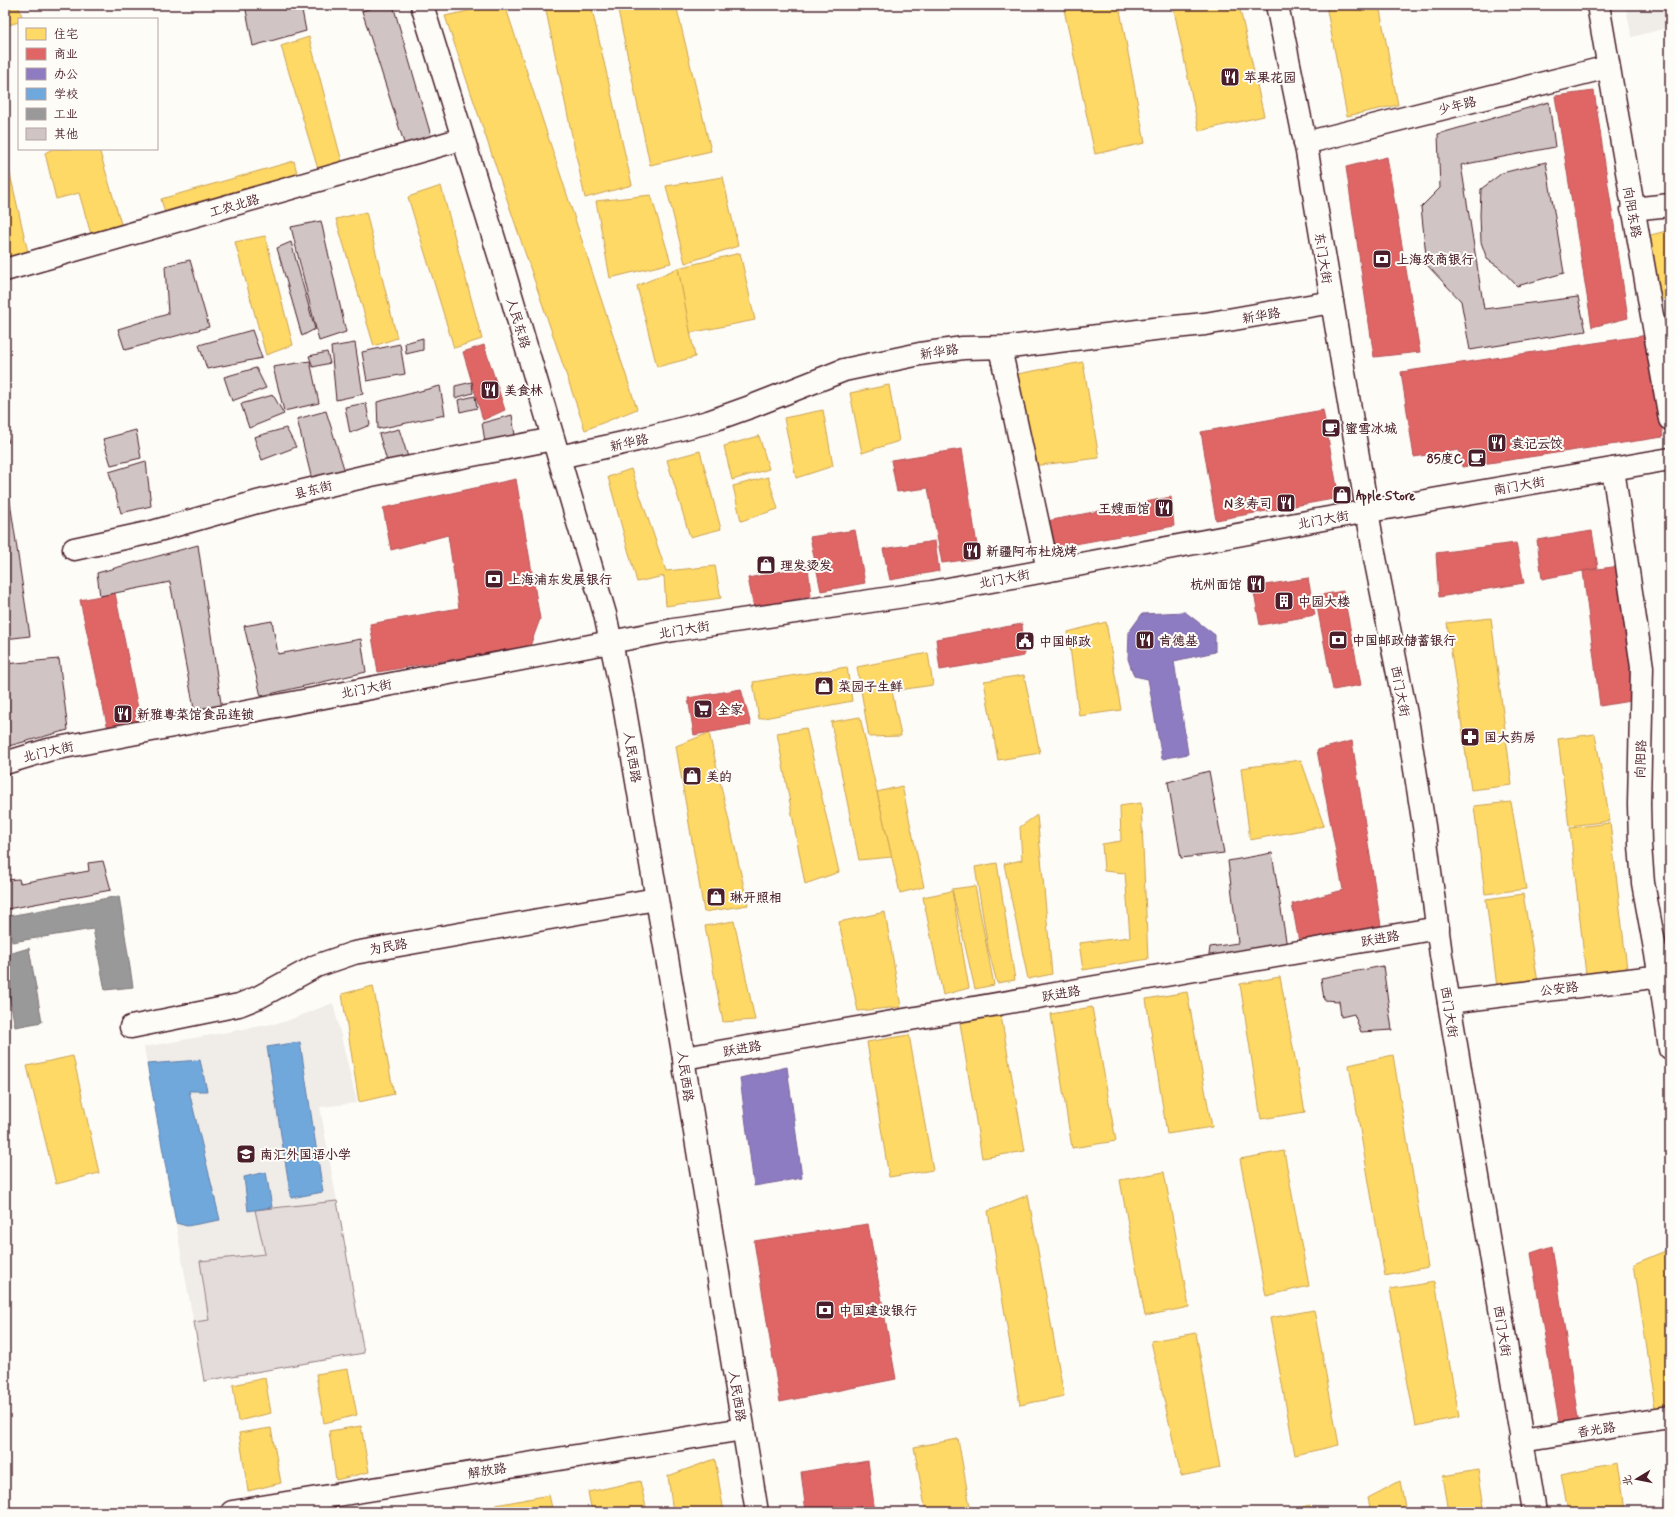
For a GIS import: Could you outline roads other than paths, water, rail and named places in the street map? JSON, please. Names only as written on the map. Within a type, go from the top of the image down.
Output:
[{"type":"street","name":"人民东路","points":[[422,5],[505,275],[598,587],[612,642]]},
{"type":"street","name":"东门大街","points":[[1277,5],[1305,143],[1367,511]]},
{"type":"street","name":"向阳东路","points":[[1598,5],[1632,209],[1670,419]]},
{"type":"street","name":"少年路","points":[[1305,143],[1608,67]]},
{"type":"street","name":"工农北路","points":[[5,270],[462,139]]},
{"type":"street","points":[[1632,209],[1670,205]]},
{"type":"street","name":"新华路","points":[[556,448],[637,440],[708,422],[844,370],[920,354],[984,346],[1000,348],[1205,324],[1332,302]]},
{"type":"street","points":[[1000,348],[1048,570]]},
{"type":"street","name":"县东街","points":[[74,549],[152,532],[258,502],[371,475],[556,448]]},
{"type":"street","name":"南门大街","points":[[1367,511],[1670,459]]},
{"type":"street","name":"向阳路","points":[[1613,469],[1640,646],[1642,688],[1639,804],[1643,883],[1665,976],[1670,1049]]},
{"type":"street","name":"北门大街","points":[[5,763],[48,750],[673,630],[932,592],[1367,511]]},
{"type":"street","name":"西门大街","points":[[1367,511],[1407,719],[1449,1002],[1534,1512]]},
{"type":"street","name":"人民西路","points":[[612,642],[684,1058],[757,1512]]},
{"type":"street","name":"为民路","points":[[130,1027],[239,1005],[260,997],[316,966],[354,952],[656,900]]},
{"type":"street","name":"跃进路","points":[[684,1058],[1438,928]]},
{"type":"street","name":"公安路","points":[[1449,1002],[1665,976]]},
{"type":"street","name":"香光路","points":[[1521,1440],[1670,1417]]},
{"type":"street","name":"解放路","points":[[232,1512],[743,1429]]},
{"type":"place","name":"苹果花园","points":[[1230,77]]},
{"type":"place","name":"上海农商银行","points":[[1382,259]]},
{"type":"place","name":"美食林","points":[[490,390]]},
{"type":"place","name":"蜜雪冰城","points":[[1331,428]]},
{"type":"place","name":"袁记云饺","points":[[1497,443]]},
{"type":"place","name":"85度C","points":[[1477,458]]},
{"type":"place","name":"Apple Store","points":[[1342,495]]},
{"type":"place","name":"N多寿司","points":[[1286,503]]},
{"type":"place","name":"王嫂面馆","points":[[1164,508]]},
{"type":"place","name":"新疆阿布杜烧烤","points":[[972,551]]},
{"type":"place","name":"理发烫发","points":[[766,565]]},
{"type":"place","name":"上海浦东发展银行","points":[[494,579]]},
{"type":"place","name":"杭州面馆","points":[[1256,584]]},
{"type":"place","name":"中园大楼","points":[[1284,601]]},
{"type":"place","name":"肯德基","points":[[1145,640]]},
{"type":"place","name":"中国邮政储蓄银行","points":[[1338,640]]},
{"type":"place","name":"中国邮政","points":[[1025,641]]},
{"type":"place","name":"菜园子生鲜","points":[[824,686]]},
{"type":"place","name":"全家","points":[[703,709]]},
{"type":"place","name":"新雅粤菜馆食品连锁","points":[[123,714]]},
{"type":"place","name":"国大药房","points":[[1470,737]]},
{"type":"place","name":"美的","points":[[692,776]]},
{"type":"place","name":"琳开照相","points":[[716,897]]},
{"type":"place","name":"南汇外国语小学","points":[[246,1154]]},
{"type":"place","name":"中国建设银行","points":[[825,1310]]}]
